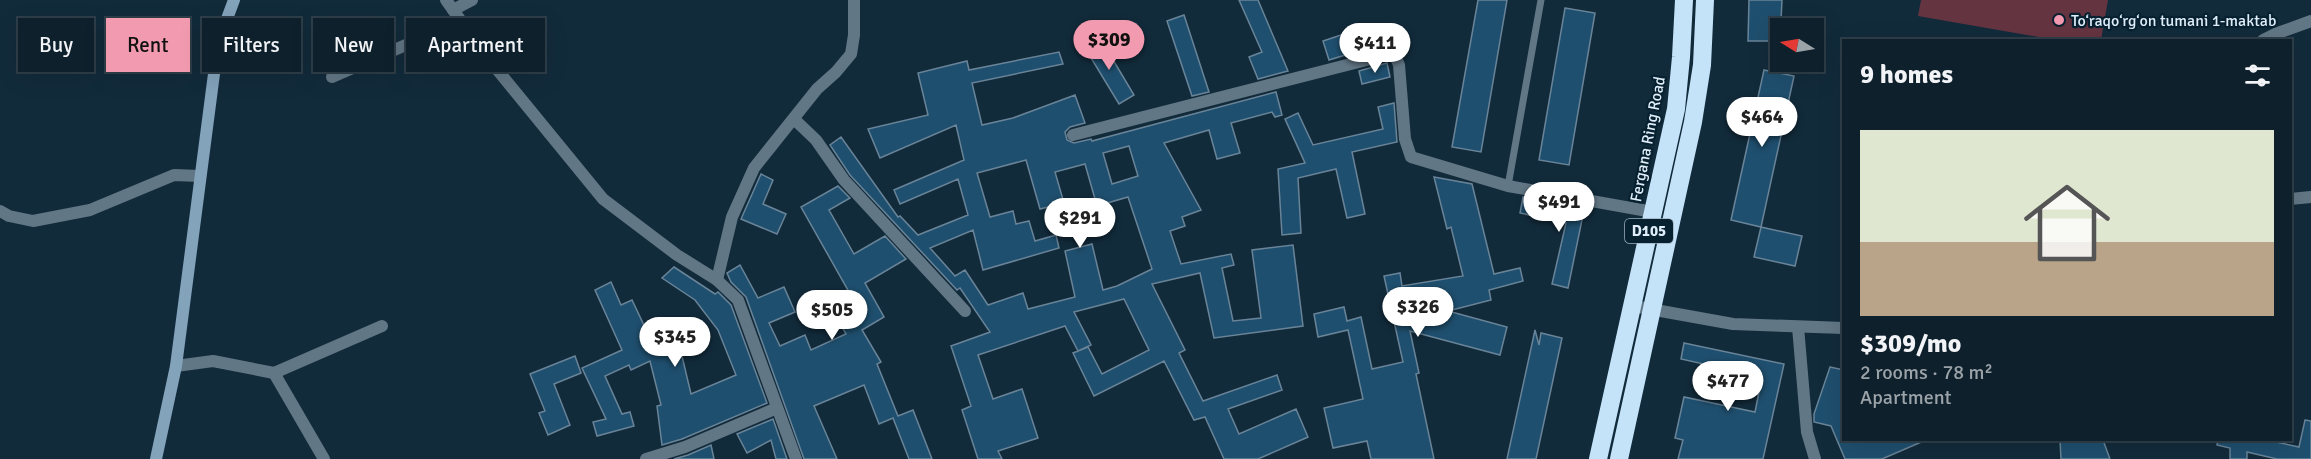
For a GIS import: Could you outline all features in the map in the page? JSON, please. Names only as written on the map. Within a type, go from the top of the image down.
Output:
[{"type":"highway","name":"Fergana Ring Road","points":[[1598,459],[1676,109],[1683,0]]},
{"type":"highway","name":"D105","points":[[1619,459],[1693,122],[1702,65],[1706,0]]},
{"type":"street","points":[[156,459],[176,366],[218,43],[234,0]]},
{"type":"street","points":[[332,78],[472,0]]},
{"type":"street","points":[[717,280],[732,217],[754,168],[818,88],[836,72],[850,54],[854,35],[854,0]]},
{"type":"street","points":[[453,10],[486,56],[603,199],[676,255],[717,280],[738,300],[796,459]]},
{"type":"street","points":[[2265,39],[2311,21]]},
{"type":"street","points":[[1073,135],[1390,54],[1400,65],[1405,139],[1412,157],[1508,186],[1653,212]]},
{"type":"street","points":[[794,119],[816,140],[844,180],[965,311]]},
{"type":"street","points":[[0,211],[9,216],[33,221],[90,210],[174,175],[200,176]]},
{"type":"street","points":[[2292,199],[2311,197]]},
{"type":"street","points":[[1633,306],[1733,324],[1842,328]]},
{"type":"street","points":[[176,366],[213,361],[274,373],[381,326]]},
{"type":"street","points":[[1798,327],[1807,432],[1815,459]]},
{"type":"street","points":[[274,373],[324,459]]},
{"type":"street","points":[[646,459],[685,447],[777,408]]},
{"type":"lane","points":[[1508,186],[1540,0]]},
{"type":"shaded area","points":[[1921,0],[2108,0],[2101,39],[2050,39],[1918,16]]},
{"type":"building","points":[[1239,0],[1258,0],[1288,71],[1258,79],[1249,57],[1262,52]]},
{"type":"building","points":[[1478,0],[1507,0],[1481,152],[1452,147]]},
{"type":"building","points":[[1749,0],[1782,0],[1781,18],[1770,18],[1770,41],[1748,41]]},
{"type":"building","points":[[1565,8],[1595,13],[1569,165],[1539,160]]},
{"type":"building","points":[[1184,15],[1209,92],[1192,96],[1167,21]]},
{"type":"building","points":[[1359,29],[1362,37],[1380,33],[1383,47],[1329,60],[1323,41]]},
{"type":"building","points":[[1100,38],[1134,95],[1119,104],[1085,48]]},
{"type":"building","points":[[1059,52],[1063,64],[972,83],[982,125],[1013,118],[1075,95],[1085,123],[1070,127],[1065,132],[1067,140],[1074,143],[1091,139],[1092,141],[1276,92],[1282,115],[1275,117],[1272,112],[1231,123],[1240,153],[1217,159],[1209,130],[1164,143],[1201,210],[1182,217],[1185,226],[1170,231],[1181,264],[1231,254],[1234,265],[1222,268],[1233,321],[1261,318],[1252,250],[1293,245],[1303,326],[1214,338],[1200,273],[1152,284],[1185,350],[1179,353],[1203,401],[1277,375],[1282,390],[1228,409],[1239,434],[1296,409],[1308,437],[1258,459],[1224,459],[1205,417],[1194,420],[1164,361],[1094,396],[1073,353],[1078,351],[1065,326],[978,355],[993,399],[1022,389],[1038,438],[998,451],[1002,459],[978,459],[962,410],[971,406],[951,346],[990,332],[960,288],[957,290],[850,175],[830,145],[841,137],[898,217],[900,216],[918,235],[968,215],[958,179],[900,204],[894,190],[964,160],[956,125],[880,158],[868,129],[928,115],[918,73],[967,61],[969,70]],"holes":[[[1129,146],[1138,176],[1112,184],[1103,153]],[[1026,160],[1040,209],[1064,203],[1055,172],[1085,164],[1097,206],[1128,197],[1152,269],[1117,286],[1103,290],[1092,244],[1065,251],[1075,297],[1028,309],[1023,293],[988,305],[965,270],[955,276],[930,248],[973,230],[983,270],[1059,248],[1056,235],[1035,241],[1029,221],[1016,224],[1013,211],[990,217],[977,173]],[[1124,299],[1149,350],[1102,374],[1088,347],[1078,351],[1091,345],[1074,312]]]},
{"type":"building","points":[[1387,63],[1390,77],[1362,84],[1359,71]]},
{"type":"building","points":[[1764,70],[1794,76],[1761,227],[1731,220]]},
{"type":"building","points":[[1394,103],[1397,142],[1352,152],[1365,214],[1347,218],[1336,169],[1298,178],[1301,233],[1282,235],[1278,169],[1305,163],[1285,119],[1298,113],[1313,145],[1383,129],[1378,107]]},
{"type":"building","points":[[761,174],[773,180],[763,204],[786,214],[777,234],[741,219]]},
{"type":"building","points":[[1434,177],[1472,184],[1494,274],[1520,268],[1523,281],[1489,290],[1491,300],[1448,311],[1507,327],[1500,355],[1410,331],[1419,373],[1416,374],[1434,459],[1371,459],[1367,441],[1333,448],[1324,408],[1363,399],[1348,330],[1318,337],[1314,314],[1344,307],[1347,321],[1361,317],[1372,369],[1403,362],[1384,276],[1400,273],[1402,286],[1463,276],[1451,227],[1447,229]]},
{"type":"building","points":[[838,186],[850,198],[829,210],[854,254],[885,236],[906,259],[865,283],[884,317],[862,330],[881,362],[877,364],[898,416],[913,410],[932,459],[909,459],[893,418],[879,424],[864,385],[814,406],[837,459],[804,459],[746,297],[731,282],[727,273],[740,265],[758,298],[784,287],[795,312],[769,323],[780,346],[805,335],[811,350],[846,334],[838,320],[858,308],[801,207]]},
{"type":"building","points":[[1523,197],[1584,210],[1568,288],[1552,284],[1566,223],[1520,213]]},
{"type":"building","points":[[1761,227],[1802,236],[1795,266],[1754,257]]},
{"type":"building","points":[[674,267],[715,294],[718,292],[731,305],[767,403],[682,439],[662,445],[657,406],[661,405],[650,361],[631,370],[629,365],[605,376],[622,414],[630,412],[634,426],[597,436],[593,422],[606,419],[582,368],[622,350],[595,290],[611,282],[621,305],[632,300],[652,342],[661,338],[670,358],[682,356],[691,394],[736,375],[718,330],[695,300],[662,278]]},
{"type":"building","points":[[1535,330],[1539,345],[1541,333],[1562,338],[1536,459],[1507,459]]},
{"type":"building","points":[[1684,343],[1784,364],[1763,459],[1678,459],[1683,440],[1675,438],[1684,397],[1755,412],[1762,377],[1681,359]]},
{"type":"building","points":[[575,356],[581,373],[554,384],[570,425],[548,435],[539,413],[545,411],[530,374]]},
{"type":"building","points":[[1830,367],[1842,370],[1842,441],[1924,441],[1882,459],[1845,459],[1831,426],[1814,422],[1814,414]]},
{"type":"building","points":[[773,419],[787,459],[776,459],[771,440],[747,453],[737,434]]},
{"type":"building","points":[[2305,420],[2311,421],[2311,459],[2277,459],[2247,452],[2247,459],[2230,459],[2230,448],[2217,445],[2218,441],[2272,441],[2299,447]]},
{"type":"building","points":[[2060,441],[2103,441],[2110,459],[2061,459]]},
{"type":"building","points":[[711,445],[714,459],[674,459],[688,455]]},
{"type":"place","name":"Toʻraqoʻrgʻon tumani 1-maktab","points":[[2059,20]]}]
